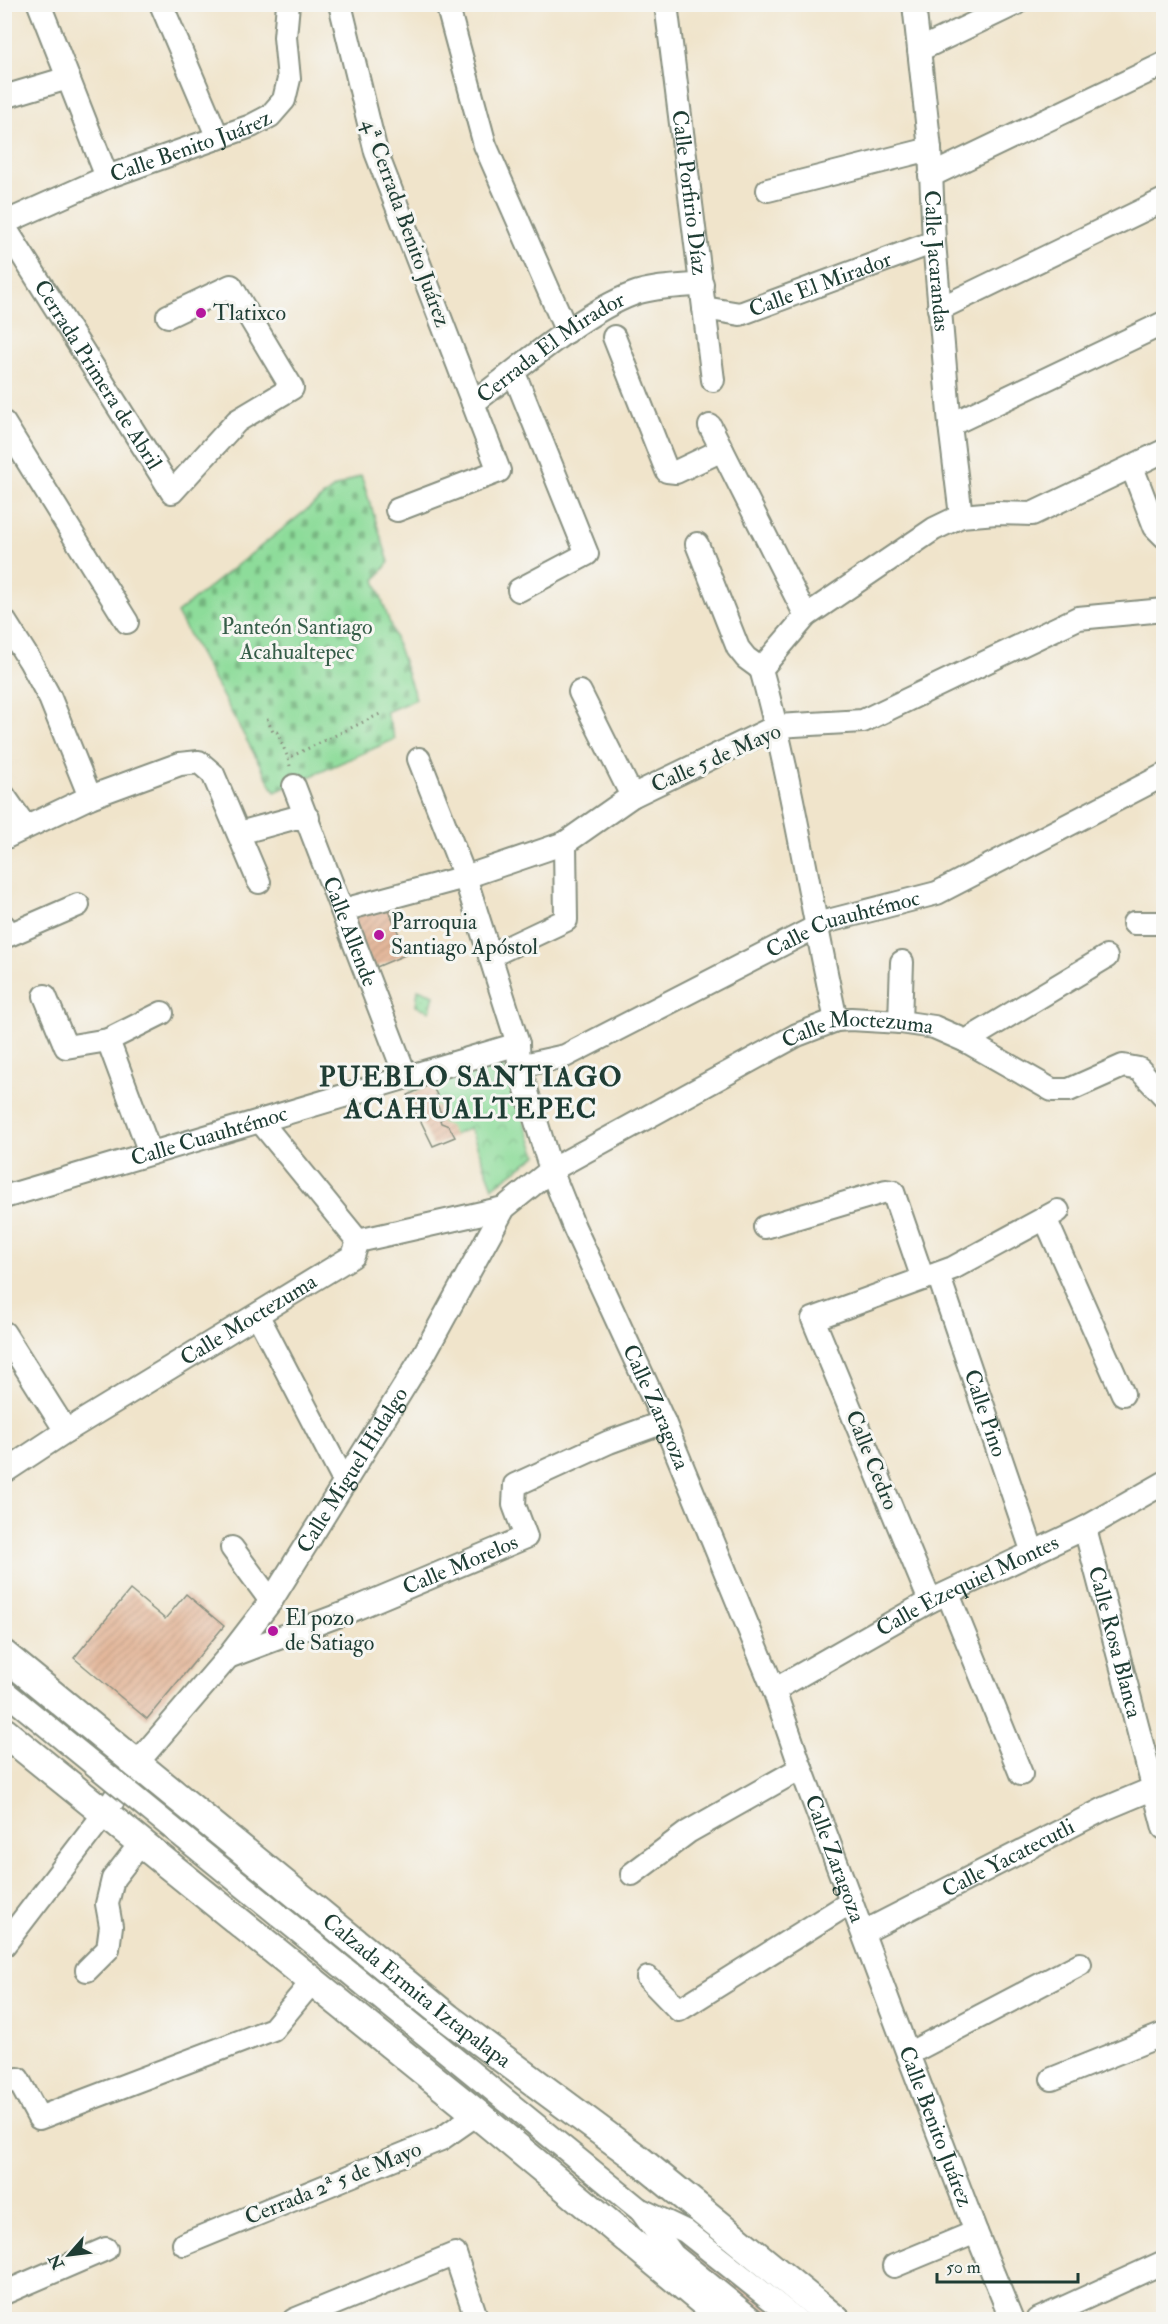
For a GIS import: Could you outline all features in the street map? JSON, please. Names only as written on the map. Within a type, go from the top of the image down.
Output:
[{"type":"main road","name":"Calzada Ermita Iztapalapa","points":[[4,1656],[448,2018],[637,2158],[836,2319]]},
{"type":"main road","points":[[4,1732],[477,2114],[725,2319]]},
{"type":"street","points":[[39,4],[107,177]]},
{"type":"street","points":[[161,4],[218,138]]},
{"type":"street","name":"Calle Benito Juárez","points":[[4,225],[107,177],[251,126],[270,116],[284,100],[289,79],[285,37],[288,4]]},
{"type":"street","name":"4ª Cerrada Benito Juárez","points":[[340,4],[376,152],[473,404]]},
{"type":"street","points":[[447,4],[485,145],[567,333]]},
{"type":"street","name":"Calle Porfirio Díaz","points":[[666,4],[713,380]]},
{"type":"street","name":"Calle Jacarandas","points":[[914,4],[930,149],[939,309],[961,516]]},
{"type":"street","points":[[919,50],[1015,4]]},
{"type":"street","points":[[930,176],[1164,64]]},
{"type":"street","points":[[4,97],[68,78]]},
{"type":"street","points":[[768,190],[930,149]]},
{"type":"street","points":[[939,309],[1164,200]]},
{"type":"street","name":"Cerrada Primera de Abril","points":[[4,225],[172,492],[237,421],[292,388],[231,286],[168,316]]},
{"type":"street","name":"Calle El Mirador","points":[[704,308],[740,314],[934,242]]},
{"type":"street","name":"Cerrada El Mirador","points":[[397,510],[499,471],[473,404],[567,333],[610,304],[635,293],[702,284]]},
{"type":"street","points":[[950,425],[1164,323]]},
{"type":"street","points":[[614,337],[667,471],[676,472],[722,450]]},
{"type":"street","points":[[514,373],[587,554],[519,590]]},
{"type":"street","points":[[4,423],[127,622]]},
{"type":"street","points":[[710,426],[806,616]]},
{"type":"street","points":[[761,669],[806,616],[934,529],[961,516],[996,513],[1032,514],[1164,451]]},
{"type":"street","points":[[1132,467],[1155,527],[1164,536]]},
{"type":"street","points":[[697,544],[738,648],[746,658],[761,669],[777,726],[836,1020]]},
{"type":"street","name":"Calle 5 de Mayo","points":[[343,910],[465,877],[565,843],[632,796],[777,726],[863,721],[1078,618],[1164,610]]},
{"type":"street","points":[[4,620],[50,698],[90,796]]},
{"type":"street","points":[[580,692],[632,796]]},
{"type":"street","name":"Calle Zaragoza","points":[[419,759],[465,877],[552,1170],[574,1227],[664,1422],[774,1690],[801,1768],[864,1932]]},
{"type":"street","points":[[4,838],[90,796],[180,764],[199,762],[213,774],[259,882]]},
{"type":"street","name":"Calle Cuauhtémoc","points":[[4,1197],[406,1077],[519,1055],[565,1056],[828,921],[937,893],[1164,775]]},
{"type":"street","name":"Calle Allende","points":[[294,786],[406,1077]]},
{"type":"street","points":[[4,796],[25,826]]},
{"type":"street","points":[[239,833],[294,818],[308,818]]},
{"type":"street","points":[[490,956],[566,920],[565,843]]},
{"type":"street","points":[[4,926],[9,935],[78,905]]},
{"type":"street","points":[[1134,923],[1164,923]]},
{"type":"street","points":[[966,1041],[1106,957]]},
{"type":"street","points":[[900,1022],[902,962]]},
{"type":"street","points":[[45,996],[66,1047],[108,1040],[162,1014]]},
{"type":"street","name":"Calle Moctezuma","points":[[552,1170],[797,1035],[836,1020],[900,1022],[934,1027],[966,1041],[1052,1090],[1069,1090],[1123,1066],[1139,1069],[1164,1096]]},
{"type":"street","points":[[108,1040],[150,1153]]},
{"type":"street","points":[[261,1122],[358,1240],[504,1208]]},
{"type":"street","name":"Calle Miguel Hidalgo","points":[[4,1945],[105,1813],[137,1763],[228,1657],[271,1601],[423,1356],[504,1208],[552,1170]]},
{"type":"street","name":"Calle Pino","points":[[765,1227],[886,1191],[893,1192],[930,1276],[1034,1553]]},
{"type":"street","points":[[930,1276],[953,1268],[1052,1215],[1124,1394]]},
{"type":"street","name":"Calle Moctezuma","points":[[4,1472],[66,1431],[353,1256],[358,1240]]},
{"type":"street","name":"Calle Cedro","points":[[930,1276],[813,1319],[1021,1774]]},
{"type":"street","points":[[258,1316],[345,1483]]},
{"type":"street","points":[[4,1333],[66,1431]]},
{"type":"street","name":"Calle Morelos","points":[[228,1657],[345,1613],[526,1537],[514,1505],[515,1485],[609,1442],[664,1422]]},
{"type":"street","name":"Calle Ezequiel Montes","points":[[774,1690],[939,1597],[1085,1528],[1164,1483]]},
{"type":"street","name":"Calle Rosa Blanca","points":[[1085,1528],[1158,1786],[1164,1828]]},
{"type":"street","points":[[232,1548],[271,1601]]},
{"type":"street","points":[[4,1691],[639,2209],[685,2231],[797,2319]]},
{"type":"street","points":[[632,1874],[688,1832],[801,1768]]},
{"type":"street","name":"Calle Yacatecutli","points":[[864,1932],[1104,1809],[1158,1786]]},
{"type":"street","points":[[87,1970],[108,1949],[111,1926],[107,1904],[113,1879],[141,1843]]},
{"type":"street","points":[[648,1978],[679,2010],[851,1902]]},
{"type":"street","name":"Calle Benito Juárez","points":[[864,1932],[976,2232],[1012,2319]]},
{"type":"street","points":[[908,2054],[1080,1964]]},
{"type":"street","points":[[18,2079],[39,2118],[273,2030],[312,1982]]},
{"type":"street","points":[[1052,2079],[1164,2034]]},
{"type":"street","name":"Cerrada 2ª 5 de Mayo","points":[[184,2244],[441,2139],[477,2114]]},
{"type":"street","points":[[639,2209],[673,2255],[753,2319]]},
{"type":"street","points":[[894,2266],[976,2232]]},
{"type":"street","points":[[4,2293],[106,2249]]},
{"type":"street","points":[[294,2319],[455,2254],[477,2319]]},
{"type":"street","points":[[1037,2319],[1164,2262]]},
{"type":"path","points":[[288,758],[380,714]]},
{"type":"path","points":[[267,719],[273,732],[277,732],[288,758],[294,786]]},
{"type":"green space","name":"Panteón Santiago Acahualtepec","points":[[361,475],[389,562],[375,580],[416,699],[386,712],[395,739],[275,792],[177,613],[334,488]]},
{"type":"green space","points":[[418,989],[434,995],[430,1011],[416,1006]]},
{"type":"green space","points":[[498,1060],[503,1066],[537,1155],[493,1187],[470,1128],[433,1144],[408,1084]]},
{"type":"building","name":"Parroquia Santiago Apóstol","points":[[385,901],[407,954],[372,969],[350,916]]},
{"type":"building","points":[[431,1084],[437,1095],[431,1104],[432,1107],[438,1106],[443,1118],[440,1120],[441,1123],[449,1126],[455,1137],[433,1146],[408,1095]]},
{"type":"building","points":[[130,1590],[165,1619],[186,1594],[224,1626],[147,1719],[74,1658]]},
{"type":"building","points":[[687,2240],[787,2320],[765,2320],[678,2251]]},
{"type":"place","name":"Tlatixco","points":[[201,313]]},
{"type":"place","name":"Parroquia Santiago Apóstol","points":[[379,935]]},
{"type":"place","name":"El pozo de Satiago","points":[[273,1631]]},
{"type":"district","name":"PUEBLO SANTIAGO ACAHUALTEPEC","points":[[471,1093]]}]
